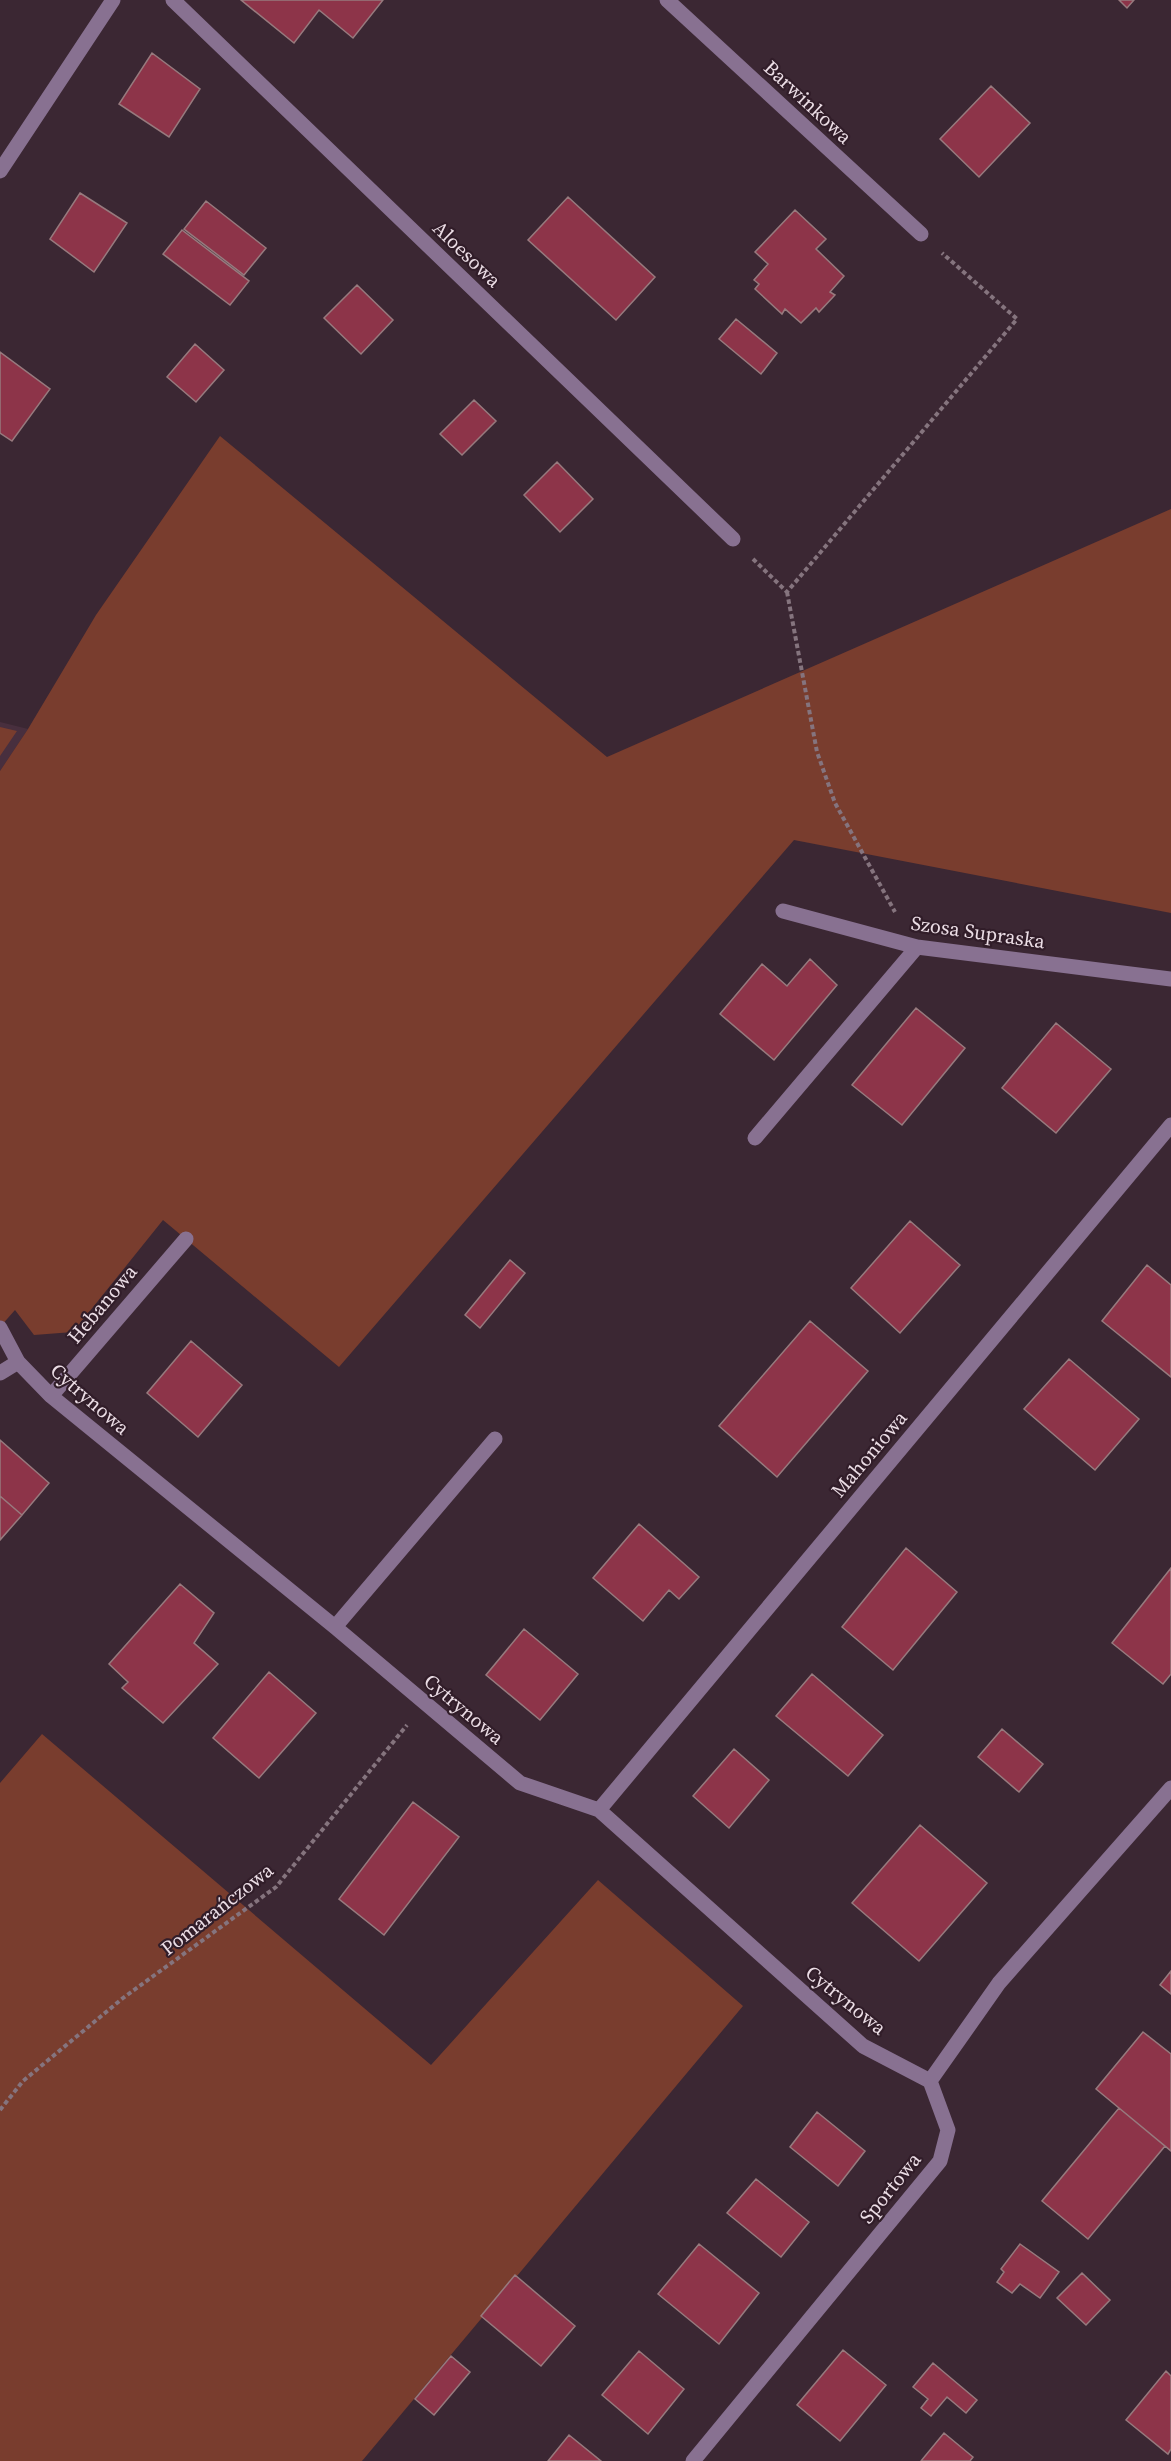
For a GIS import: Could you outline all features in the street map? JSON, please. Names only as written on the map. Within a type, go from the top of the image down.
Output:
[{"type":"street","points":[[0,171],[113,0]]},
{"type":"street","name":"Aloesowa","points":[[173,0],[733,539]]},
{"type":"street","name":"Barwinkowa","points":[[667,0],[921,234]]},
{"type":"street","name":"Szosa Supraska","points":[[783,911],[914,946],[1171,980]]},
{"type":"street","points":[[755,1138],[914,946]]},
{"type":"street","name":"Mahoniowa","points":[[599,1810],[1171,1125]]},
{"type":"street","name":"Hebanowa","points":[[51,1396],[186,1239]]},
{"type":"street","name":"Cytrynowa","points":[[0,1328],[18,1362],[51,1396],[335,1628],[520,1783],[599,1810],[863,2046],[930,2081]]},
{"type":"street","points":[[0,1373],[18,1362]]},
{"type":"street","points":[[335,1628],[495,1439]]},
{"type":"street","points":[[930,2081],[999,1983],[1171,1788]]},
{"type":"street","name":"Sportowa","points":[[693,2461],[940,2161],[948,2130],[930,2081]]},
{"type":"path","points":[[787,592],[1017,319],[921,234]]},
{"type":"path","points":[[733,539],[787,592],[817,752],[836,803],[914,946]]},
{"type":"path","name":"Pomarańczowa","points":[[0,2110],[23,2081],[123,1998],[276,1887],[424,1703]]},
{"type":"shaded area","points":[[220,436],[607,757],[1171,509],[1171,913],[794,840],[339,1367],[163,1220],[73,1332],[34,1335],[15,1310],[0,1327],[0,771],[28,729],[96,615]]},
{"type":"shaded area","points":[[0,722],[28,729],[0,771]]},
{"type":"shaded area","points":[[0,727],[17,731],[0,756]]},
{"type":"shaded area","points":[[42,1734],[431,2065],[598,1880],[743,2006],[362,2461],[0,2461],[0,1783]]},
{"type":"building","points":[[241,0],[383,0],[353,38],[319,10],[294,43]]},
{"type":"building","points":[[1119,0],[1134,0],[1127,8]]},
{"type":"building","points":[[152,53],[200,89],[169,137],[119,104]]},
{"type":"building","points":[[991,86],[1030,123],[979,177],[940,139]]},
{"type":"building","points":[[80,193],[127,223],[94,272],[50,239]]},
{"type":"building","points":[[568,197],[655,277],[616,320],[528,240]]},
{"type":"building","points":[[206,201],[266,248],[244,275],[184,229]]},
{"type":"building","points":[[795,210],[826,239],[816,249],[844,276],[830,292],[835,295],[819,312],[816,308],[801,323],[785,309],[782,314],[755,289],[759,284],[754,280],[768,264],[755,252]]},
{"type":"building","points":[[182,230],[249,281],[230,305],[163,254]]},
{"type":"building","points":[[357,285],[393,320],[361,354],[324,318]]},
{"type":"building","points":[[736,319],[777,353],[761,374],[719,339]]},
{"type":"building","points":[[195,344],[224,370],[196,402],[167,377]]},
{"type":"building","points":[[0,352],[50,389],[12,441],[0,433]]},
{"type":"building","points":[[474,400],[496,421],[462,455],[440,434]]},
{"type":"building","points":[[557,462],[593,499],[560,532],[524,495]]},
{"type":"building","points":[[810,959],[837,985],[774,1060],[720,1014],[762,964],[787,986]]},
{"type":"building","points":[[916,1008],[965,1048],[902,1125],[852,1085]]},
{"type":"building","points":[[1056,1023],[1111,1069],[1056,1133],[1002,1088]]},
{"type":"building","points":[[910,1221],[960,1265],[900,1333],[851,1288]]},
{"type":"building","points":[[510,1260],[525,1273],[480,1328],[465,1315]]},
{"type":"building","points":[[1147,1265],[1171,1285],[1171,1377],[1102,1321]]},
{"type":"building","points":[[810,1321],[868,1371],[777,1477],[719,1426]]},
{"type":"building","points":[[191,1341],[242,1385],[198,1437],[147,1393]]},
{"type":"building","points":[[1069,1359],[1139,1419],[1095,1470],[1024,1409]]},
{"type":"building","points":[[0,1440],[49,1483],[22,1515],[0,1496]]},
{"type":"building","points":[[0,1496],[22,1515],[0,1540]]},
{"type":"building","points":[[639,1524],[699,1577],[679,1599],[669,1590],[643,1621],[593,1578]]},
{"type":"building","points":[[906,1548],[957,1592],[893,1670],[842,1627]]},
{"type":"building","points":[[1171,1568],[1171,1674],[1163,1684],[1112,1643]]},
{"type":"building","points":[[180,1584],[214,1613],[194,1643],[218,1664],[163,1723],[122,1688],[128,1682],[109,1664]]},
{"type":"building","points":[[524,1629],[578,1674],[540,1720],[486,1675]]},
{"type":"building","points":[[269,1672],[316,1713],[259,1778],[213,1738]]},
{"type":"building","points":[[812,1674],[883,1735],[848,1776],[776,1716]]},
{"type":"building","points":[[1002,1729],[1043,1764],[1019,1792],[978,1757]]},
{"type":"building","points":[[734,1749],[769,1780],[729,1828],[693,1796]]},
{"type":"building","points":[[413,1802],[459,1837],[384,1935],[339,1899]]},
{"type":"building","points":[[920,1825],[987,1883],[919,1961],[852,1903]]},
{"type":"building","points":[[1171,1971],[1171,1994],[1160,1985]]},
{"type":"building","points":[[1143,2032],[1171,2054],[1171,2151],[1096,2089]]},
{"type":"building","points":[[1119,2108],[1165,2146],[1088,2239],[1042,2201]]},
{"type":"building","points":[[817,2112],[865,2151],[838,2186],[790,2147]]},
{"type":"building","points":[[756,2179],[809,2222],[781,2257],[727,2213]]},
{"type":"building","points":[[699,2244],[759,2293],[719,2344],[658,2294]]},
{"type":"building","points":[[1020,2244],[1059,2272],[1040,2298],[1020,2284],[1012,2293],[997,2282],[1004,2272],[1001,2269]]},
{"type":"building","points":[[1082,2273],[1110,2300],[1086,2325],[1057,2298]]},
{"type":"building","points":[[515,2275],[575,2326],[541,2366],[481,2316]]},
{"type":"building","points":[[843,2350],[886,2385],[840,2441],[797,2405]]},
{"type":"building","points":[[639,2351],[684,2389],[648,2434],[602,2395]]},
{"type":"building","points":[[451,2356],[470,2372],[434,2415],[415,2399]]},
{"type":"building","points":[[933,2363],[977,2400],[966,2413],[947,2397],[931,2416],[921,2408],[928,2399],[913,2387]]},
{"type":"building","points":[[1166,2371],[1171,2376],[1171,2449],[1168,2454],[1126,2420]]},
{"type":"building","points":[[944,2433],[973,2457],[970,2461],[921,2461]]},
{"type":"building","points":[[569,2435],[601,2461],[548,2461]]}]
